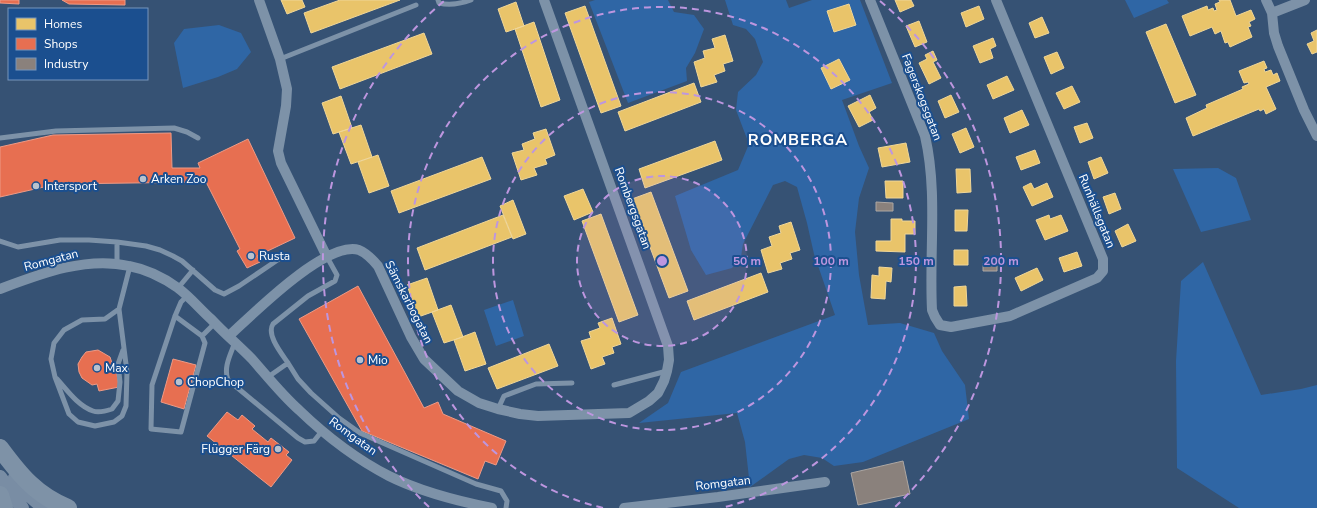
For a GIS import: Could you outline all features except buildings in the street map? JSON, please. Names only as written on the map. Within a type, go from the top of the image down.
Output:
[{"type":"highway","points":[[0,448],[15,468],[34,489],[57,504],[68,508]]},
{"type":"highway","points":[[0,495],[4,508]]},
{"type":"main road","points":[[0,448],[11,471],[19,483],[29,495],[44,508]]},
{"type":"main road","points":[[0,477],[22,508]]},
{"type":"street","points":[[232,339],[294,278],[327,257],[281,163],[278,151],[286,106],[287,89],[280,59],[259,0]]},
{"type":"street","name":"Rombergsgatan","points":[[544,0],[668,346],[669,360],[667,371],[658,393],[649,401],[629,413]]},
{"type":"street","name":"Fagerskogsgatan","points":[[870,0],[925,136],[929,157],[931,186],[932,310],[940,324]]},
{"type":"street","name":"Runhällsgatan","points":[[940,324],[951,327],[1010,316],[1096,278],[1103,271],[1103,259],[996,0]]},
{"type":"street","points":[[1266,0],[1272,13],[1274,33],[1278,46],[1304,110],[1317,136]]},
{"type":"street","points":[[1272,13],[1305,0]]},
{"type":"street","name":"Sämskarbogatan","points":[[327,257],[346,250],[359,250],[370,257],[378,266],[411,337],[424,359],[458,391],[478,403],[520,414],[538,416],[629,413]]},
{"type":"street","name":"Romgatan","points":[[0,289],[68,267],[92,263],[130,266],[152,274],[178,288],[232,339],[298,410],[322,432],[367,463],[390,476],[417,488],[458,501],[492,508]]},
{"type":"street","name":"Romgatan","points":[[624,508],[825,482]]},
{"type":"lane","points":[[438,0],[439,3],[446,5],[461,4],[471,0]]},
{"type":"lane","points":[[280,59],[416,4]]},
{"type":"lane","points":[[0,138],[56,131],[174,128],[188,132],[198,138]]},
{"type":"lane","points":[[0,241],[18,247],[60,240],[89,240],[146,246],[160,250],[182,261],[211,286],[224,294],[239,286],[279,259]]},
{"type":"lane","points":[[117,242],[117,264]]},
{"type":"lane","points":[[327,257],[337,275],[335,281],[308,296],[273,324],[271,328],[272,336],[298,379],[339,418],[360,433],[476,484],[501,491],[507,501],[506,508]]},
{"type":"lane","points":[[120,309],[105,319],[82,320],[64,330],[54,343],[51,359],[55,377],[69,414],[78,422],[95,426],[114,422],[122,416],[126,406],[127,372],[120,309],[130,266]]},
{"type":"lane","points":[[178,288],[193,270]]},
{"type":"lane","points":[[175,316],[202,336],[205,343],[181,432],[151,429],[152,385],[175,316],[181,302],[187,296]]},
{"type":"lane","points":[[202,336],[215,323]]},
{"type":"lane","points":[[232,339],[226,368],[228,380],[304,442],[314,441],[322,432]]},
{"type":"lane","points":[[55,377],[71,395],[93,411],[112,409],[118,401],[120,382],[118,364],[124,348]]},
{"type":"lane","points":[[268,377],[288,363]]},
{"type":"lane","points":[[614,385],[667,371]]},
{"type":"lane","points":[[498,409],[504,396],[536,384],[572,383]]},
{"type":"shaded area","points":[[595,0],[668,0],[674,12],[694,15],[704,29],[695,53],[686,68],[687,81],[628,103],[589,2]]},
{"type":"shaded area","points":[[725,0],[786,0],[789,8],[812,0],[860,0],[892,83],[842,100],[869,168],[859,198],[855,232],[859,275],[868,325],[900,323],[934,333],[942,351],[965,385],[969,419],[863,462],[834,466],[822,458],[804,455],[789,459],[750,487],[745,442],[737,413],[639,423],[668,403],[681,372],[835,315],[814,254],[797,187],[785,181],[773,185],[743,244],[741,257],[732,268],[706,275],[691,250],[675,196],[738,170],[749,144],[736,110],[738,92],[756,75],[763,62],[755,39],[746,29],[733,25]]},
{"type":"shaded area","points":[[1125,0],[1167,0],[1169,3],[1134,18]]},
{"type":"shaded area","points":[[219,25],[241,33],[251,52],[237,69],[218,77],[183,88],[174,43],[184,29]]},
{"type":"shaded area","points":[[1218,168],[1236,178],[1251,220],[1201,232],[1173,169]]},
{"type":"shaded area","points":[[1203,262],[1261,395],[1317,385],[1317,508],[1239,508],[1177,468],[1176,361],[1181,281]]},
{"type":"shaded area","points":[[513,300],[524,336],[496,346],[484,310]]},
{"type":"place","name":"Arken Zoo","points":[[143,179]]},
{"type":"place","name":"Intersport","points":[[36,186]]},
{"type":"place","name":"Rusta","points":[[251,256]]},
{"type":"place","name":"Mio","points":[[360,360]]},
{"type":"place","name":"Max","points":[[97,368]]},
{"type":"place","name":"ChopChop","points":[[179,382]]},
{"type":"place","name":"Flügger Färg","points":[[278,449]]},
{"type":"district","name":"ROMBERGA","points":[[798,139]]}]
